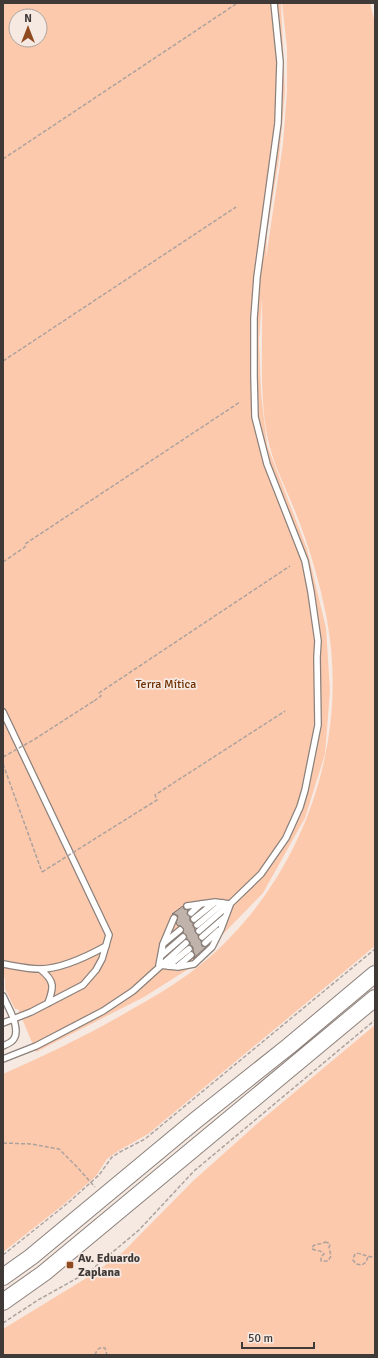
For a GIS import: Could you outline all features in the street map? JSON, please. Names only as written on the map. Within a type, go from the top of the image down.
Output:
[{"type":"main road","points":[[3,1277],[32,1257],[196,1120],[289,1046],[375,974]]},
{"type":"main road","points":[[3,1302],[50,1268],[375,998]]},
{"type":"lane","points":[[223,903],[198,928],[230,904],[261,874],[286,838],[300,807],[305,790],[318,726],[318,641],[305,561],[267,464],[256,416],[254,318],[257,277],[278,123],[280,62],[274,3]]},
{"type":"lane","points":[[3,712],[109,935],[102,959],[96,970],[83,985],[13,1020],[3,1023]]},
{"type":"lane","points":[[187,906],[215,902],[230,904]]},
{"type":"lane","points":[[194,919],[215,902]]},
{"type":"lane","points":[[191,913],[202,904]]},
{"type":"lane","points":[[159,966],[178,967],[194,964],[212,947],[221,929],[230,904]]},
{"type":"lane","points":[[202,937],[226,916]]},
{"type":"lane","points":[[159,966],[163,944],[174,918]]},
{"type":"lane","points":[[168,932],[177,924]]},
{"type":"lane","points":[[205,943],[221,929]]},
{"type":"lane","points":[[163,944],[180,930]]},
{"type":"lane","points":[[3,1059],[36,1046],[102,1011],[133,990],[184,940],[160,956]]},
{"type":"lane","points":[[3,964],[40,969],[66,964],[92,954],[106,946]]},
{"type":"lane","points":[[168,966],[188,949]]},
{"type":"lane","points":[[178,967],[191,955]]},
{"type":"lane","points":[[40,969],[47,975],[53,984],[52,993],[48,1003]]},
{"type":"lane","points":[[3,996],[16,1026],[16,1034],[12,1041],[3,1046]]},
{"type":"path","points":[[3,159],[236,4]]},
{"type":"path","points":[[3,361],[236,207]]},
{"type":"path","points":[[3,562],[25,547],[25,544],[240,402]]},
{"type":"path","points":[[3,757],[35,739],[94,701],[100,696],[99,693],[290,566]]},
{"type":"path","points":[[3,764],[42,872],[157,800],[155,795],[285,711]]},
{"type":"path","points":[[3,1255],[99,1176],[112,1157],[145,1139],[375,949]]},
{"type":"path","points":[[3,1323],[38,1300],[90,1271],[139,1230],[194,1171],[375,1020]]},
{"type":"path","points":[[3,1143],[31,1144],[59,1149],[104,1198]]},
{"type":"path","points":[[325,1242],[329,1243],[331,1256],[328,1261],[321,1261],[321,1257],[324,1254],[320,1251],[315,1251],[312,1249],[313,1246],[325,1242]]},
{"type":"path","points":[[368,1257],[362,1264],[356,1264],[353,1260],[356,1253],[363,1254],[368,1257],[375,1257]]},
{"type":"path","points":[[95,1355],[96,1350],[101,1347],[105,1348],[107,1355]]},
{"type":"green space","name":"Terra Mítica","points":[[3,3],[281,3],[285,91],[279,158],[267,233],[266,258],[283,144],[287,91],[287,48],[282,3],[370,3],[375,23],[375,946],[148,1134],[107,1159],[96,1176],[63,1205],[3,1252],[3,1074],[86,1035],[162,992],[205,961],[239,928],[268,891],[292,850],[311,806],[324,761],[331,714],[332,667],[327,620],[321,592],[305,538],[275,464],[269,445],[262,384],[262,298],[259,341],[261,393],[267,445],[307,549],[326,628],[330,691],[325,754],[305,818],[263,893],[190,968],[144,997],[36,1052],[18,1009],[15,1009],[5,989],[5,979],[3,974]]},
{"type":"green space","points":[[375,1025],[375,1355],[3,1355],[3,1329],[93,1274],[123,1252],[193,1181],[259,1122]]},
{"type":"building","points":[[183,906],[184,909],[188,910],[187,914],[190,917],[190,921],[193,923],[195,932],[201,941],[202,946],[206,947],[193,959],[195,955],[193,947],[190,945],[186,935],[183,933],[183,928],[178,926],[176,923],[178,916],[172,914]]},
{"type":"place","name":"Av. Eduardo Zaplana","points":[[70,1265]]}]
